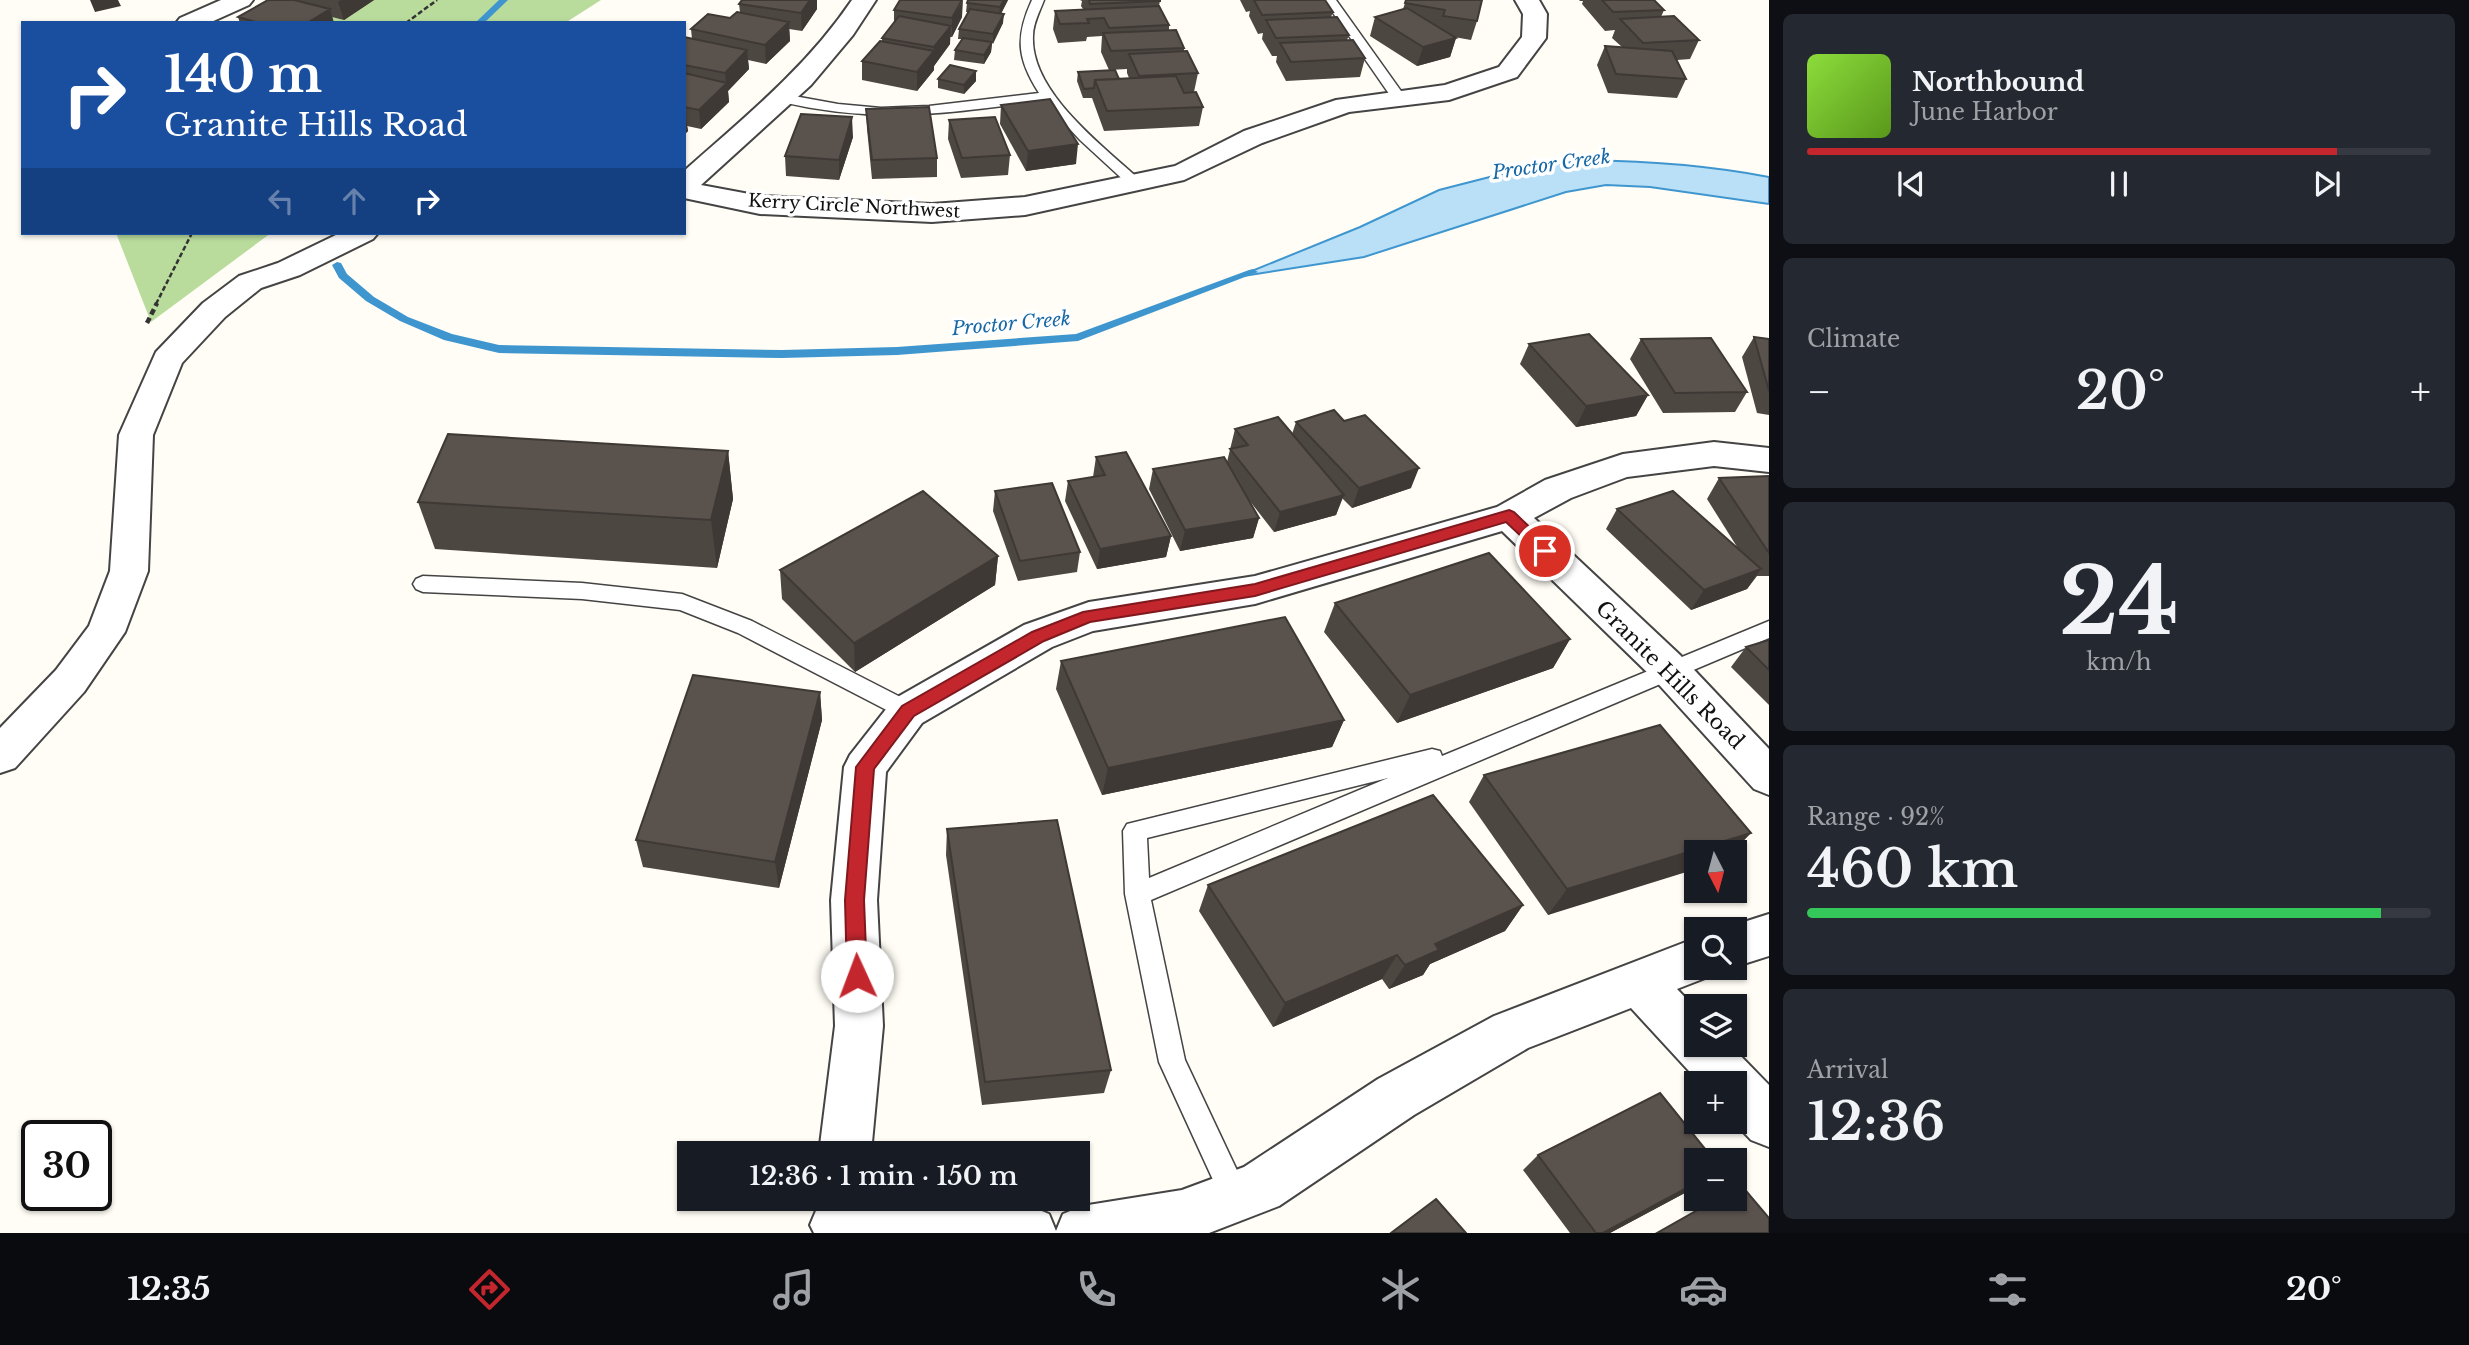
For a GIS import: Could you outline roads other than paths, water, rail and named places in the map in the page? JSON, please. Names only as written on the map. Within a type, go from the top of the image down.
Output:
[{"type":"street","points":[[193,21],[241,0]]},
{"type":"street","name":"Kerry Circle Northwest","points":[[686,186],[783,98],[819,60],[864,0]]},
{"type":"street","name":"Kerry Circle Northwest","points":[[686,188],[761,205],[932,213],[1025,206],[1135,183],[1184,172],[1254,137],[1345,106],[1449,92],[1508,72],[1534,38],[1535,13],[1527,0]]},
{"type":"street","points":[[0,756],[70,681],[106,632],[129,570],[136,435],[167,359],[214,310],[250,282],[289,269],[359,235]]},
{"type":"street","points":[[846,1141],[859,1026],[854,900],[865,767],[908,711],[1038,636],[1088,617],[1255,590],[1509,516],[1559,489],[1623,466],[1714,454],[1769,460]]},
{"type":"street","name":"Granite Hills Road","points":[[1509,516],[1670,670],[1769,777]]},
{"type":"street","points":[[1747,942],[1769,935]]},
{"type":"street","points":[[1082,1233],[1182,1217],[1261,1187],[1396,1097],[1511,1032],[1684,964]]},
{"type":"street","points":[[1637,982],[1684,1031]]},
{"type":"street","points":[[1708,1057],[1722,1071]]},
{"type":"street","points":[[1747,1098],[1769,1122]]},
{"type":"street","points":[[837,1219],[1030,1233]]},
{"type":"lane","points":[[1038,0],[1031,15],[1026,41],[1036,78],[1065,117],[1135,183]]},
{"type":"lane","points":[[1330,0],[1399,99]]},
{"type":"lane","points":[[783,98],[856,111],[886,112],[934,110],[1049,96]]},
{"type":"lane","points":[[423,584],[582,591],[682,602],[745,627],[908,711]]},
{"type":"lane","points":[[1137,894],[1769,629]]},
{"type":"lane","points":[[1235,1196],[1172,1062],[1137,894],[1135,831],[1495,743]]},
{"type":"water","points":[[1585,160],[1677,164],[1769,177],[1769,204],[1650,187],[1606,185],[1566,192],[1364,257],[1237,277],[1360,227],[1439,190],[1513,171]]},
{"type":"waterway","name":"Proctor Creek","points":[[481,21],[504,0]]},
{"type":"waterway","name":"Proctor Creek","points":[[337,265],[343,276],[370,299],[404,319],[448,337],[499,349],[782,354],[897,351],[1078,337],[1253,272]]}]
